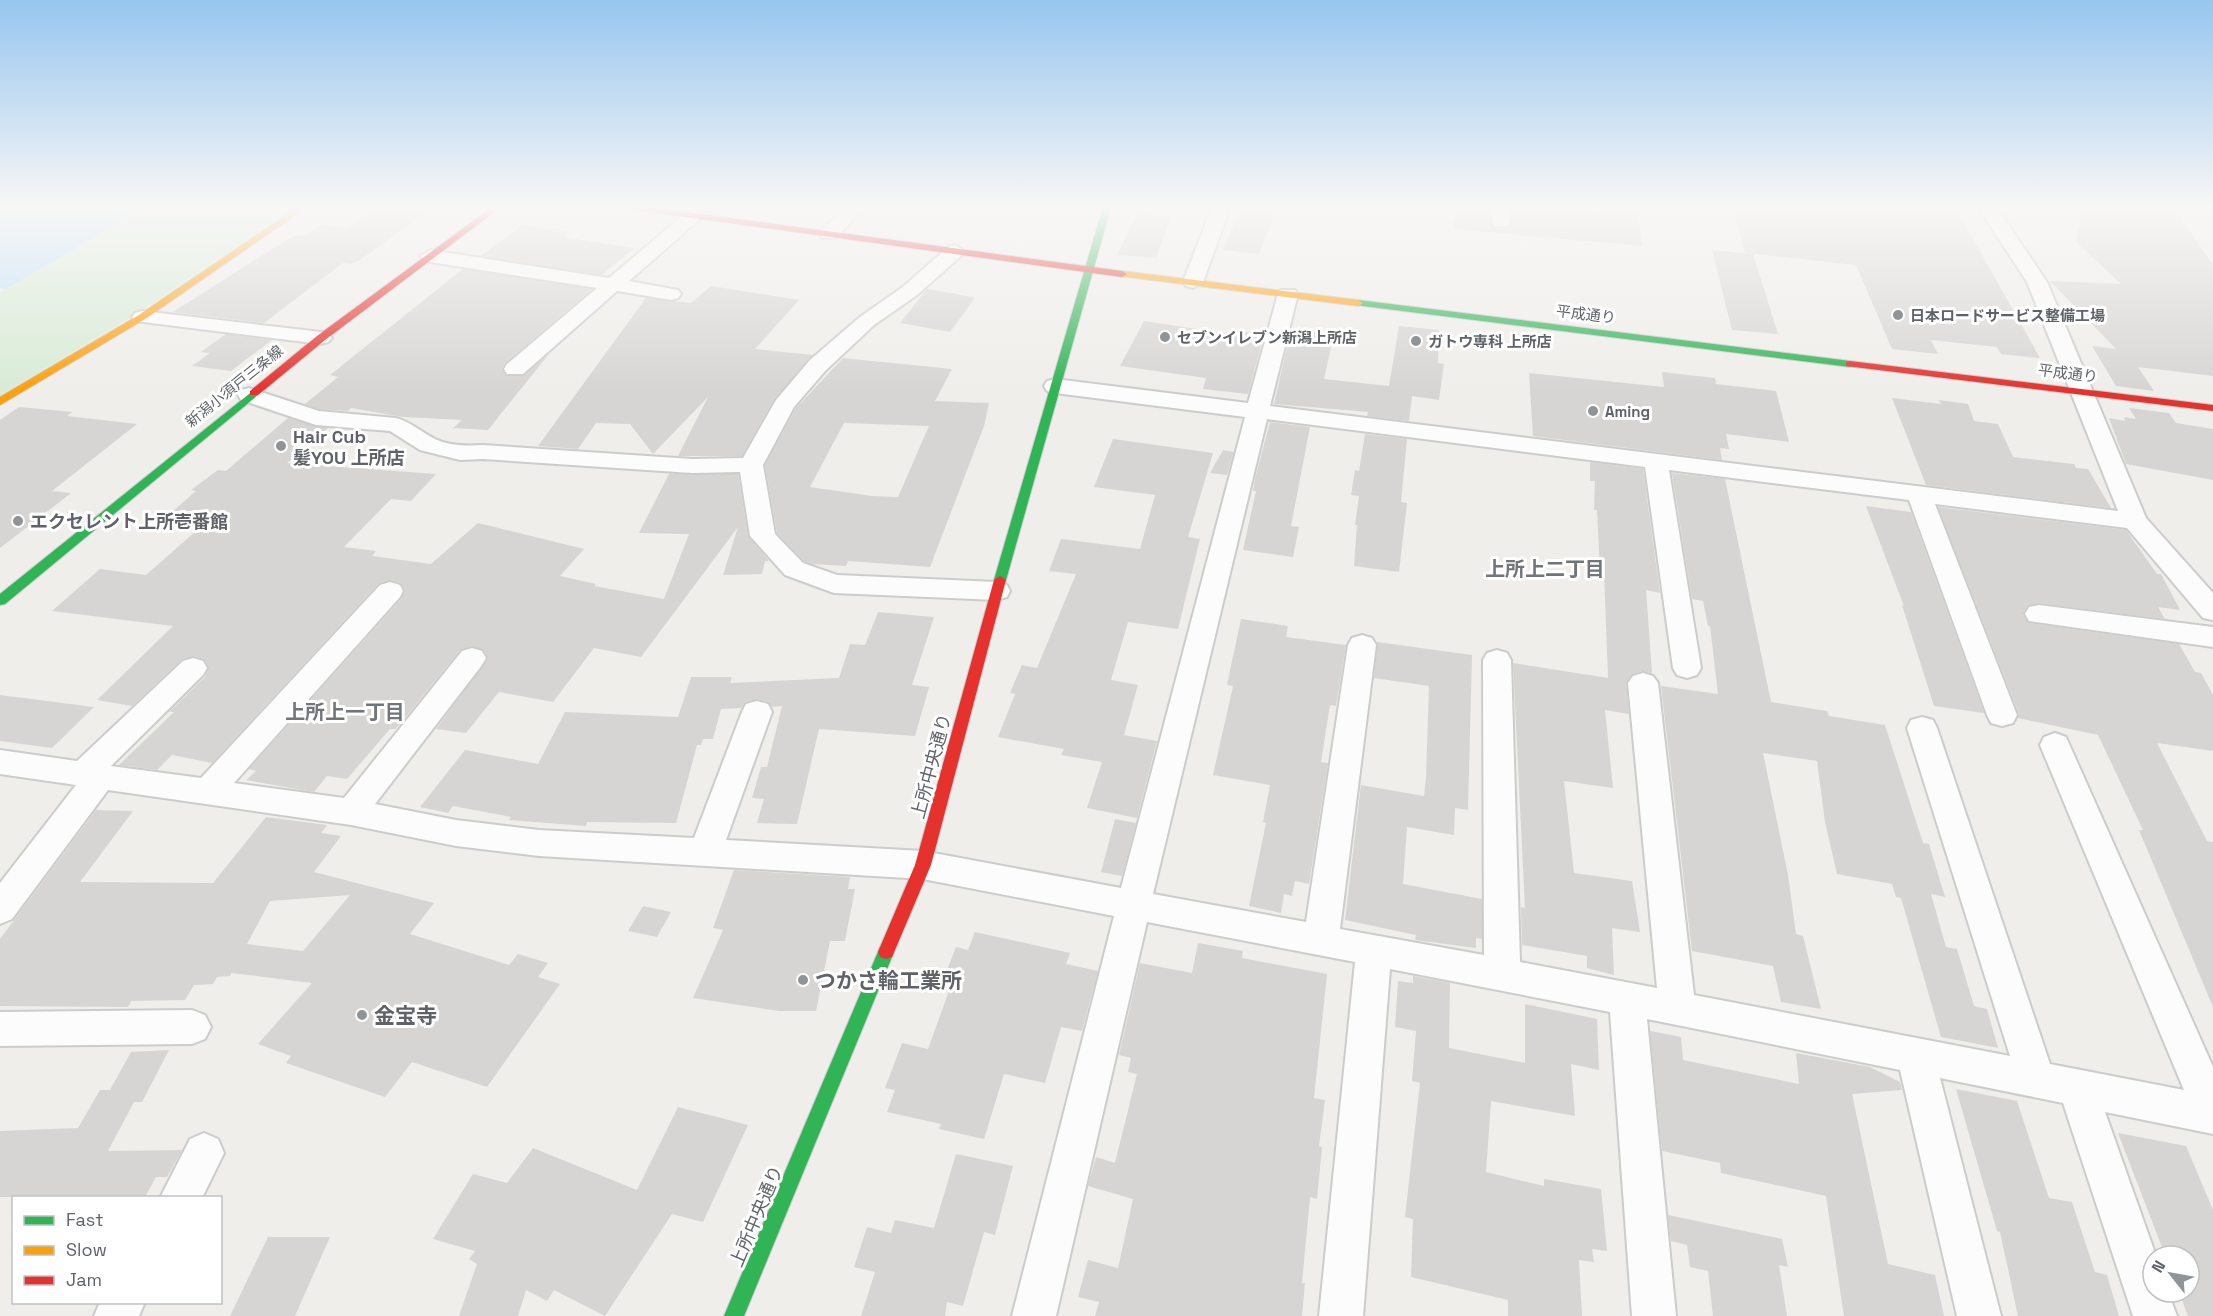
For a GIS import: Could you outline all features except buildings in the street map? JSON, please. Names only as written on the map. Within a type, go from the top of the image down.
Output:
[{"type":"street","points":[[0,402],[142,317],[213,268]]},
{"type":"street","name":"新潟小須戸三条線","points":[[0,601],[249,395],[413,268]]},
{"type":"street","points":[[504,268],[671,294]]},
{"type":"street","points":[[515,369],[631,268]]},
{"type":"street","points":[[935,268],[910,291],[867,321],[818,365],[783,405],[752,465],[763,536],[794,569],[834,585],[997,591]]},
{"type":"street","name":"平成通り","points":[[1077,268],[2213,408]]},
{"type":"street","points":[[1193,282],[1198,268]]},
{"type":"street","points":[[2028,268],[2037,282],[2135,521],[2213,611]]},
{"type":"street","name":"上所中央通り","points":[[734,1316],[923,865],[997,591],[1088,270]]},
{"type":"street","points":[[1034,1316],[1133,906],[1288,294]]},
{"type":"street","points":[[142,317],[321,338]]},
{"type":"street","points":[[1055,386],[2135,521]]},
{"type":"street","points":[[249,395],[316,418],[396,425],[428,445],[460,453],[483,452],[692,466],[752,465]]},
{"type":"street","points":[[1656,461],[1687,668]]},
{"type":"street","points":[[1919,494],[2002,716]]},
{"type":"street","points":[[207,792],[390,591]]},
{"type":"street","points":[[2039,614],[2213,637]]},
{"type":"street","points":[[1321,942],[1362,645]]},
{"type":"street","points":[[351,812],[472,657]]},
{"type":"street","points":[[1497,660],[1502,975]]},
{"type":"street","points":[[0,909],[91,776],[193,668]]},
{"type":"street","points":[[1643,682],[1677,1008]]},
{"type":"street","points":[[705,853],[757,712]]},
{"type":"street","points":[[1922,728],[2036,1079]]},
{"type":"street","points":[[2055,745],[2213,1114]]},
{"type":"street","points":[[0,762],[351,812],[456,833],[539,843],[923,865],[1677,1008],[2213,1114]]},
{"type":"street","points":[[1341,1316],[1374,951]]},
{"type":"street","points":[[1627,999],[1654,1316]]},
{"type":"street","points":[[0,1029],[192,1027]]},
{"type":"street","points":[[1916,1057],[1979,1316]]},
{"type":"street","points":[[2077,1087],[2155,1316]]},
{"type":"street","points":[[181,1196],[204,1153]]},
{"type":"green space","points":[[40,268],[204,268],[135,315],[0,395],[0,292]]},
{"type":"water","points":[[0,268],[41,268],[6,289],[0,288]]},
{"type":"traffic: fast","points":[[1000,580],[1089,268]]},
{"type":"traffic: fast","points":[[1358,303],[1850,364]]},
{"type":"traffic: fast","points":[[0,601],[254,393]]},
{"type":"traffic: fast","points":[[734,1316],[886,952]]},
{"type":"traffic: slow","points":[[0,402],[142,317],[213,268]]},
{"type":"traffic: slow","points":[[1122,274],[1358,303]]},
{"type":"traffic: jam","points":[[254,393],[321,338],[414,268]]},
{"type":"traffic: jam","points":[[1081,268],[1122,274]]},
{"type":"traffic: jam","points":[[1850,364],[2213,408]]},
{"type":"traffic: jam","points":[[886,952],[923,865],[1000,580]]},
{"type":"place","name":"日本ロードサービス整備工場","points":[[1898,315]]},
{"type":"place","name":"セブンイレブン新潟上所店","points":[[1165,337]]},
{"type":"place","name":"ガトウ専科 上所店","points":[[1416,341]]},
{"type":"place","name":"Aming","points":[[1593,411]]},
{"type":"place","name":"Hair Cub 髪YOU 上所店","points":[[281,446]]},
{"type":"place","name":"エクセレント上所壱番館","points":[[18,521]]},
{"type":"place","name":"つかさ輪工業所","points":[[803,980]]},
{"type":"place","name":"金宝寺","points":[[362,1015]]},
{"type":"district","name":"上所上二丁目","points":[[1545,569]]},
{"type":"district","name":"上所上一丁目","points":[[345,712]]}]
